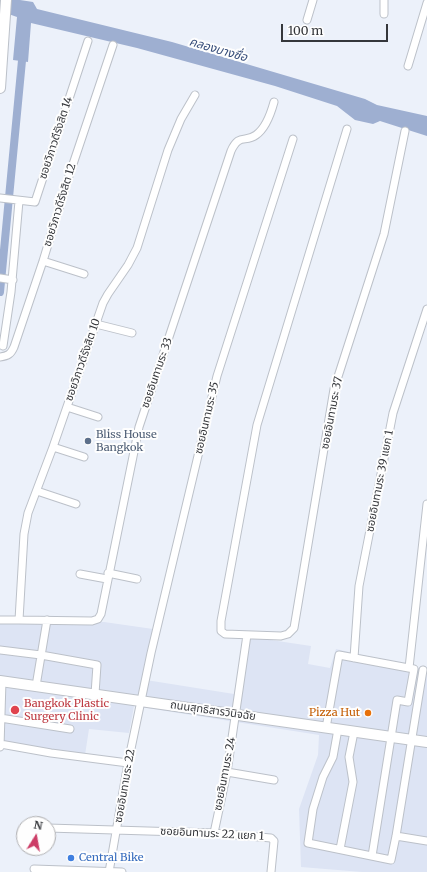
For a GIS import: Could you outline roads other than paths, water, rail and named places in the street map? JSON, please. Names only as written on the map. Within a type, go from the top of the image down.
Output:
[{"type":"main road","points":[[0,88],[6,0]]},
{"type":"main road","name":"ถนนสุทธิสารวินิจฉัย","points":[[1,681],[427,742]]},
{"type":"street","points":[[308,20],[313,0]]},
{"type":"street","points":[[384,0],[384,14]]},
{"type":"street","points":[[408,66],[427,4]]},
{"type":"street","name":"ซอยวิภาวดีรังสิต 14","points":[[2,198],[35,202],[88,40]]},
{"type":"street","name":"ซอยวิภาวดีรังสิต 12","points":[[0,357],[10,354],[12,350],[43,261],[67,182],[113,45]]},
{"type":"street","name":"ซอยวิภาวดีรังสิต 10","points":[[19,620],[24,534],[28,513],[53,447],[103,303],[128,265],[137,248],[168,150],[181,119],[195,95]]},
{"type":"street","name":"ซอยอินทามระ 33","points":[[19,620],[92,621],[98,618],[101,614],[139,427],[234,144],[238,140],[255,136],[260,132],[271,113],[274,102]]},
{"type":"street","name":"ซอยอินทามระ 37","points":[[347,129],[257,424],[221,621],[222,631],[225,634],[281,636],[288,634],[294,628],[334,389],[384,234],[405,131]]},
{"type":"street","name":"ซอยอินทามระ 35","points":[[141,701],[217,376],[293,139]]},
{"type":"street","points":[[3,346],[12,280],[17,200]]},
{"type":"street","points":[[43,261],[84,274]]},
{"type":"street","points":[[2,279],[12,280]]},
{"type":"street","name":"ซอยอินทามระ 39 แยก 1","points":[[354,658],[359,586],[393,413],[427,309]]},
{"type":"street","points":[[96,324],[132,333]]},
{"type":"street","points":[[67,407],[98,417]]},
{"type":"street","points":[[53,447],[84,458]]},
{"type":"street","points":[[37,491],[76,504]]},
{"type":"street","points":[[372,856],[397,700],[408,702],[427,504]]},
{"type":"street","points":[[80,574],[137,579]]},
{"type":"street","points":[[0,620],[19,620]]},
{"type":"street","points":[[36,686],[47,620]]},
{"type":"street","points":[[236,715],[247,635]]},
{"type":"street","points":[[0,650],[41,655],[97,665],[95,694]]},
{"type":"street","points":[[326,728],[339,655],[425,671],[391,860],[308,842],[313,809],[323,777],[333,757],[338,729]]},
{"type":"street","points":[[1,681],[0,746],[128,763]]},
{"type":"street","name":"ซอยอินทามระ 22","points":[[109,872],[128,763],[141,701]]},
{"type":"street","name":"ซอยอินทามระ 24","points":[[214,833],[227,772],[236,715]]},
{"type":"street","points":[[0,718],[70,729]]},
{"type":"street","points":[[340,849],[353,782],[349,757],[354,732]]},
{"type":"street","points":[[227,772],[274,780]]},
{"type":"street","name":"ซอยอินทามระ 22 แยก 1","points":[[56,828],[214,833],[272,839],[274,841],[271,872]]},
{"type":"street","points":[[396,836],[427,841]]},
{"type":"street","points":[[34,869],[122,872]]},
{"type":"water","points":[[0,0],[20,0],[33,2],[37,9],[172,42],[365,99],[377,105],[427,116],[427,136],[380,121],[373,124],[355,120],[337,106],[275,86],[137,48],[31,23],[28,62],[13,60],[17,17],[0,11]]},
{"type":"waterway","points":[[0,292],[23,50]]},
{"type":"place","name":"Bliss House Bangkok","points":[[88,441]]},
{"type":"place","name":"Bangkok Plastic Surgery Clinic","points":[[15,710]]},
{"type":"place","name":"Pizza Hut","points":[[368,713]]},
{"type":"place","name":"Central Bike","points":[[71,858]]},
{"type":"water label","name":"คลองบางซื่อ","points":[[218,50]]}]
